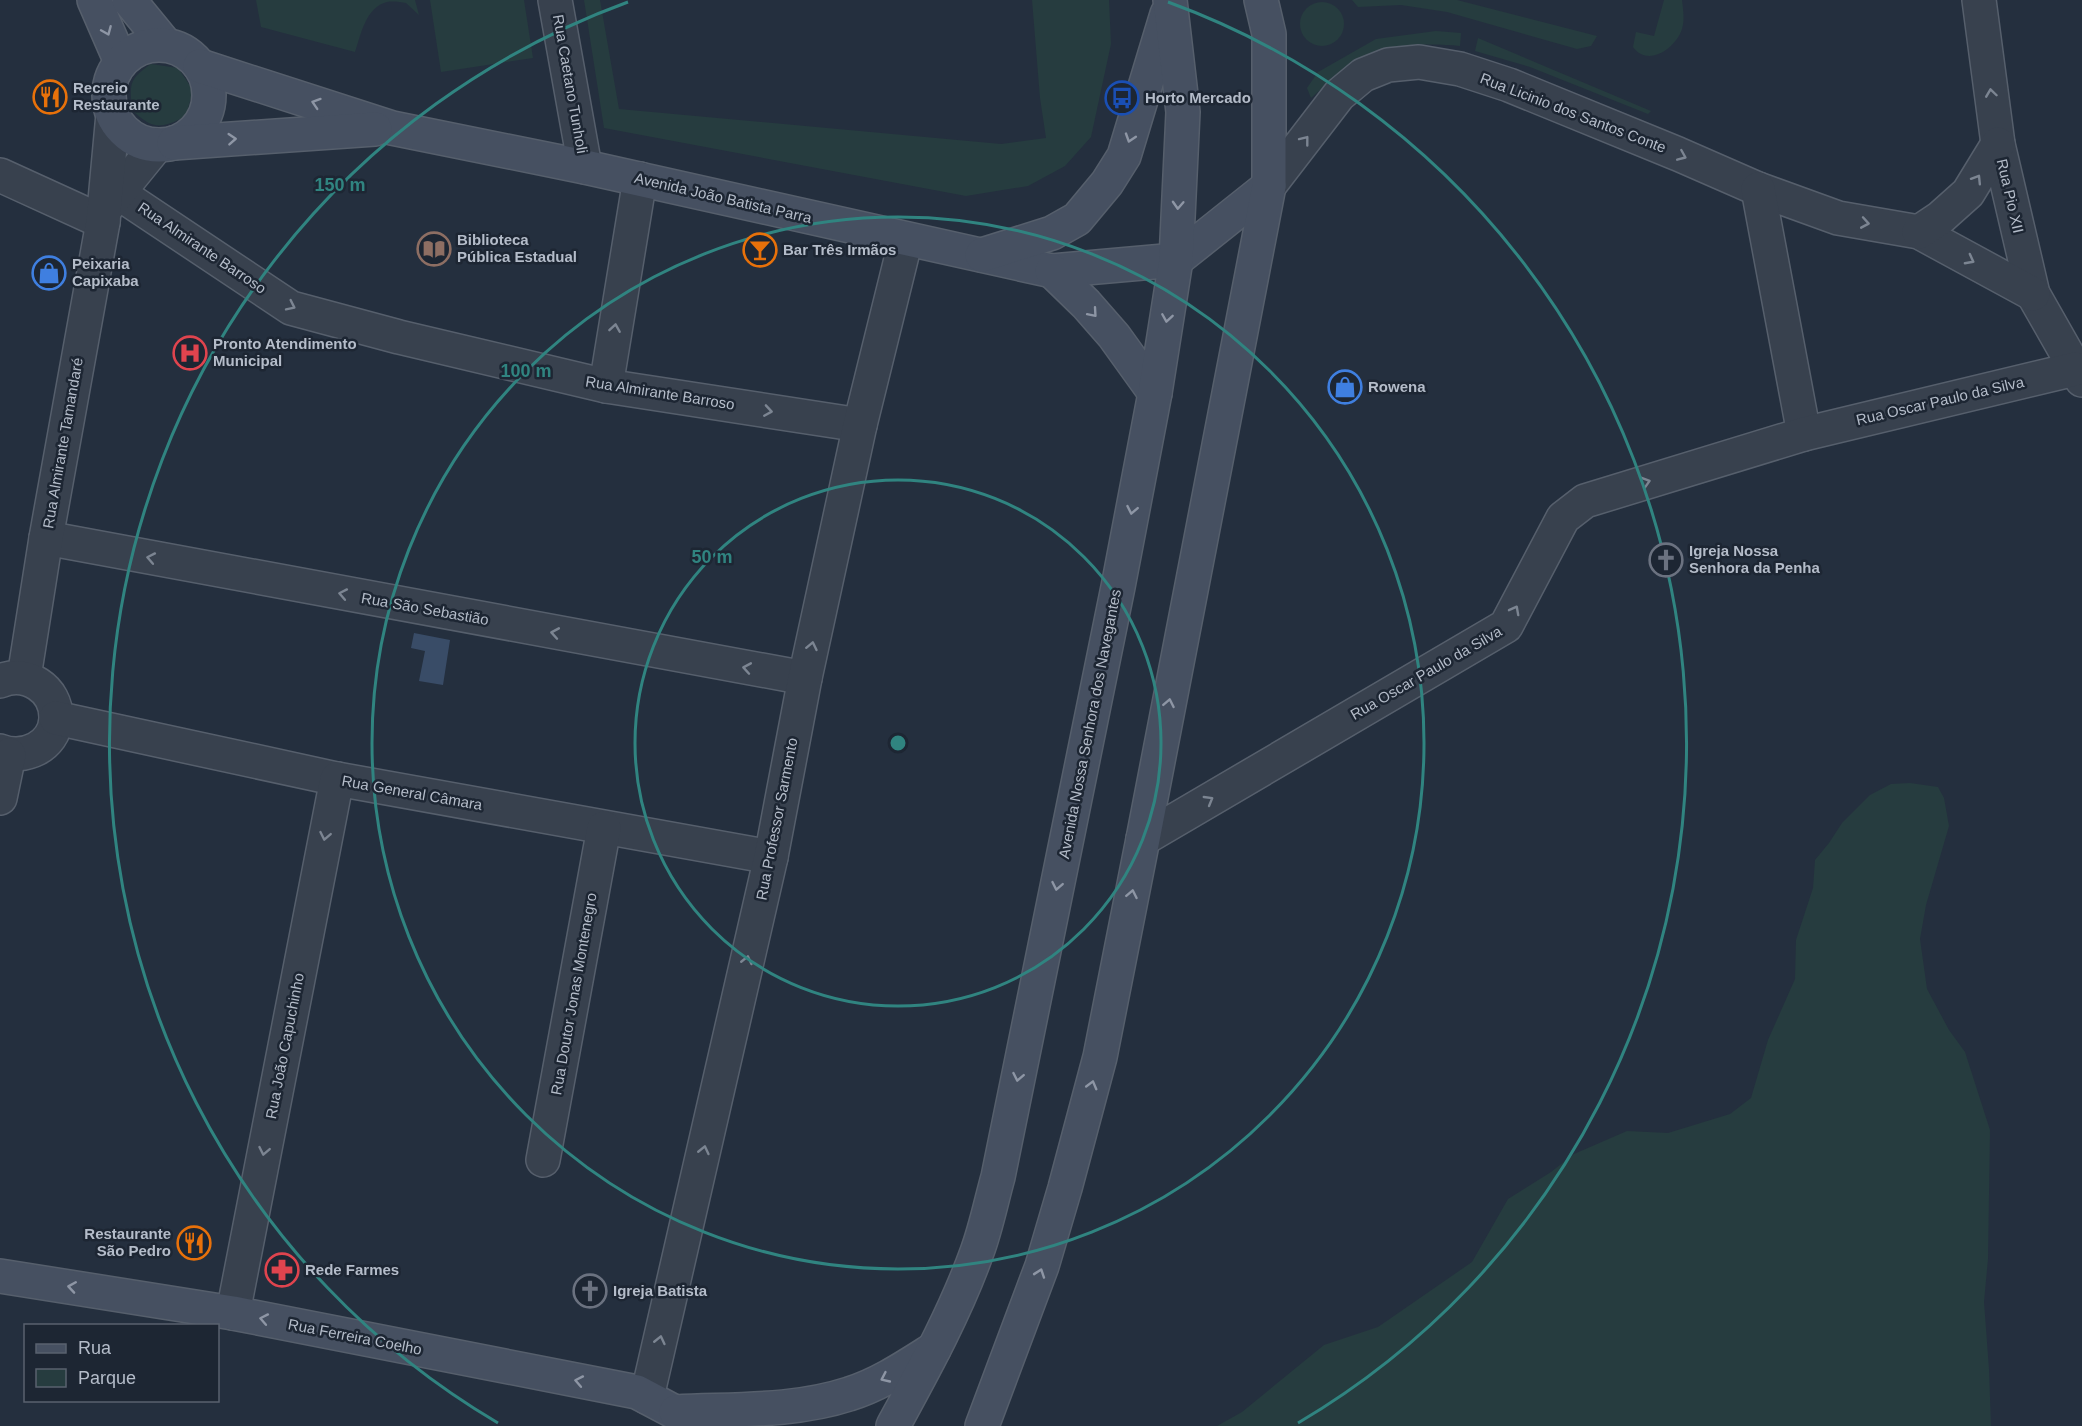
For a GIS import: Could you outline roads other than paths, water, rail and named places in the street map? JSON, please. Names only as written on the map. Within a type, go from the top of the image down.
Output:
[{"type":"main road","points":[[94,0],[121,62]]},
{"type":"main road","points":[[129,0],[165,44],[187,53],[200,66],[208,86],[208,106],[194,131],[165,144],[141,142],[121,128],[113,114],[109,94],[112,77],[121,62],[144,47],[165,44]]},
{"type":"main road","points":[[981,256],[1052,233],[1077,219],[1107,183],[1124,156],[1170,0]]},
{"type":"main road","name":"Avenida Nossa Senhora dos Navegantes","points":[[893,1426],[935,1348],[978,1251],[998,1177],[1118,587],[1155,393],[1176,260],[1183,112],[1170,0]]},
{"type":"main road","points":[[982,1426],[1042,1266],[1100,1057],[1143,839],[1269,186],[1269,34],[1261,0]]},
{"type":"main road","name":"Avenida João Batista Parra","points":[[200,66],[392,128],[585,167],[1052,271],[1176,260]]},
{"type":"main road","name":"Avenida João Batista Parra","points":[[165,144],[392,128]]},
{"type":"main road","points":[[1176,260],[1269,186]]},
{"type":"main road","points":[[1052,271],[1086,304],[1114,336],[1155,393]]},
{"type":"main road","name":"Rua Ferreira Coelho","points":[[0,1276],[233,1313],[637,1392],[689,1419]]},
{"type":"main road","points":[[957,1426],[1020,1328]]},
{"type":"main road","points":[[689,1419],[800,1406],[850,1394],[894,1374],[935,1348]]},
{"type":"street","name":"Rua Caetano Tunholi","points":[[555,0],[585,167]]},
{"type":"street","points":[[1269,34],[1273,0]]},
{"type":"street","name":"Rua Pio XII","points":[[1978,0],[1998,144],[2033,294],[2079,374]]},
{"type":"street","name":"Rua Licinio dos Santos Conte","points":[[1269,186],[1339,96],[1363,75],[1388,65],[1419,62],[1460,69],[1509,85],[1758,189],[1838,218],[1919,232],[2033,294]]},
{"type":"street","name":"Rua Almirante Tamandaré","points":[[12,679],[46,538],[109,202],[113,114]]},
{"type":"street","name":"Rua Almirante Tamandaré","points":[[109,202],[165,144]]},
{"type":"street","points":[[1919,232],[1940,218],[1968,193],[1998,144]]},
{"type":"street","name":"Rua Almirante Barroso","points":[[0,175],[109,202],[291,308],[389,335],[606,386],[860,425]]},
{"type":"street","points":[[606,386],[640,179]]},
{"type":"street","points":[[1758,189],[1804,434]]},
{"type":"street","name":"Rua Professor Sarmento","points":[[647,1397],[771,857],[805,678],[860,425],[906,239]]},
{"type":"street","name":"Rua Oscar Paulo da Silva","points":[[1143,839],[1506,627],[1563,519],[1585,501],[1804,434],[2079,374]]},
{"type":"street","name":"Rua São Sebastião","points":[[46,538],[805,678]]},
{"type":"street","points":[[0,798],[4,753],[22,755],[35,751],[49,737],[56,718],[47,692],[37,682],[12,679]]},
{"type":"street","name":"Rua General Câmara","points":[[56,718],[336,779],[771,857]]},
{"type":"street","name":"Rua João Capuchinho","points":[[233,1313],[336,779]]},
{"type":"street","name":"Rua Doutor Jonas Montenegro","points":[[543,1160],[604,828]]},
{"type":"water","points":[[414,633],[450,640],[443,685],[419,681],[425,651],[411,648]]},
{"type":"place","name":"Recreio Restaurante","points":[[50,97]]},
{"type":"place","name":"Horto Mercado","points":[[1122,98]]},
{"type":"place","name":"Biblioteca Pública Estadual","points":[[434,249]]},
{"type":"place","name":"Bar Três Irmãos","points":[[760,250]]},
{"type":"place","name":"Peixaria Capixaba","points":[[49,273]]},
{"type":"place","name":"Pronto Atendimento Municipal","points":[[190,353]]},
{"type":"place","name":"Rowena","points":[[1345,387]]},
{"type":"place","name":"Igreja Nossa Senhora da Penha","points":[[1666,560]]},
{"type":"place","name":"Restaurante São Pedro","points":[[194,1243]]},
{"type":"place","name":"Rede Farmes","points":[[282,1270]]},
{"type":"place","name":"Igreja Batista","points":[[590,1291]]}]
